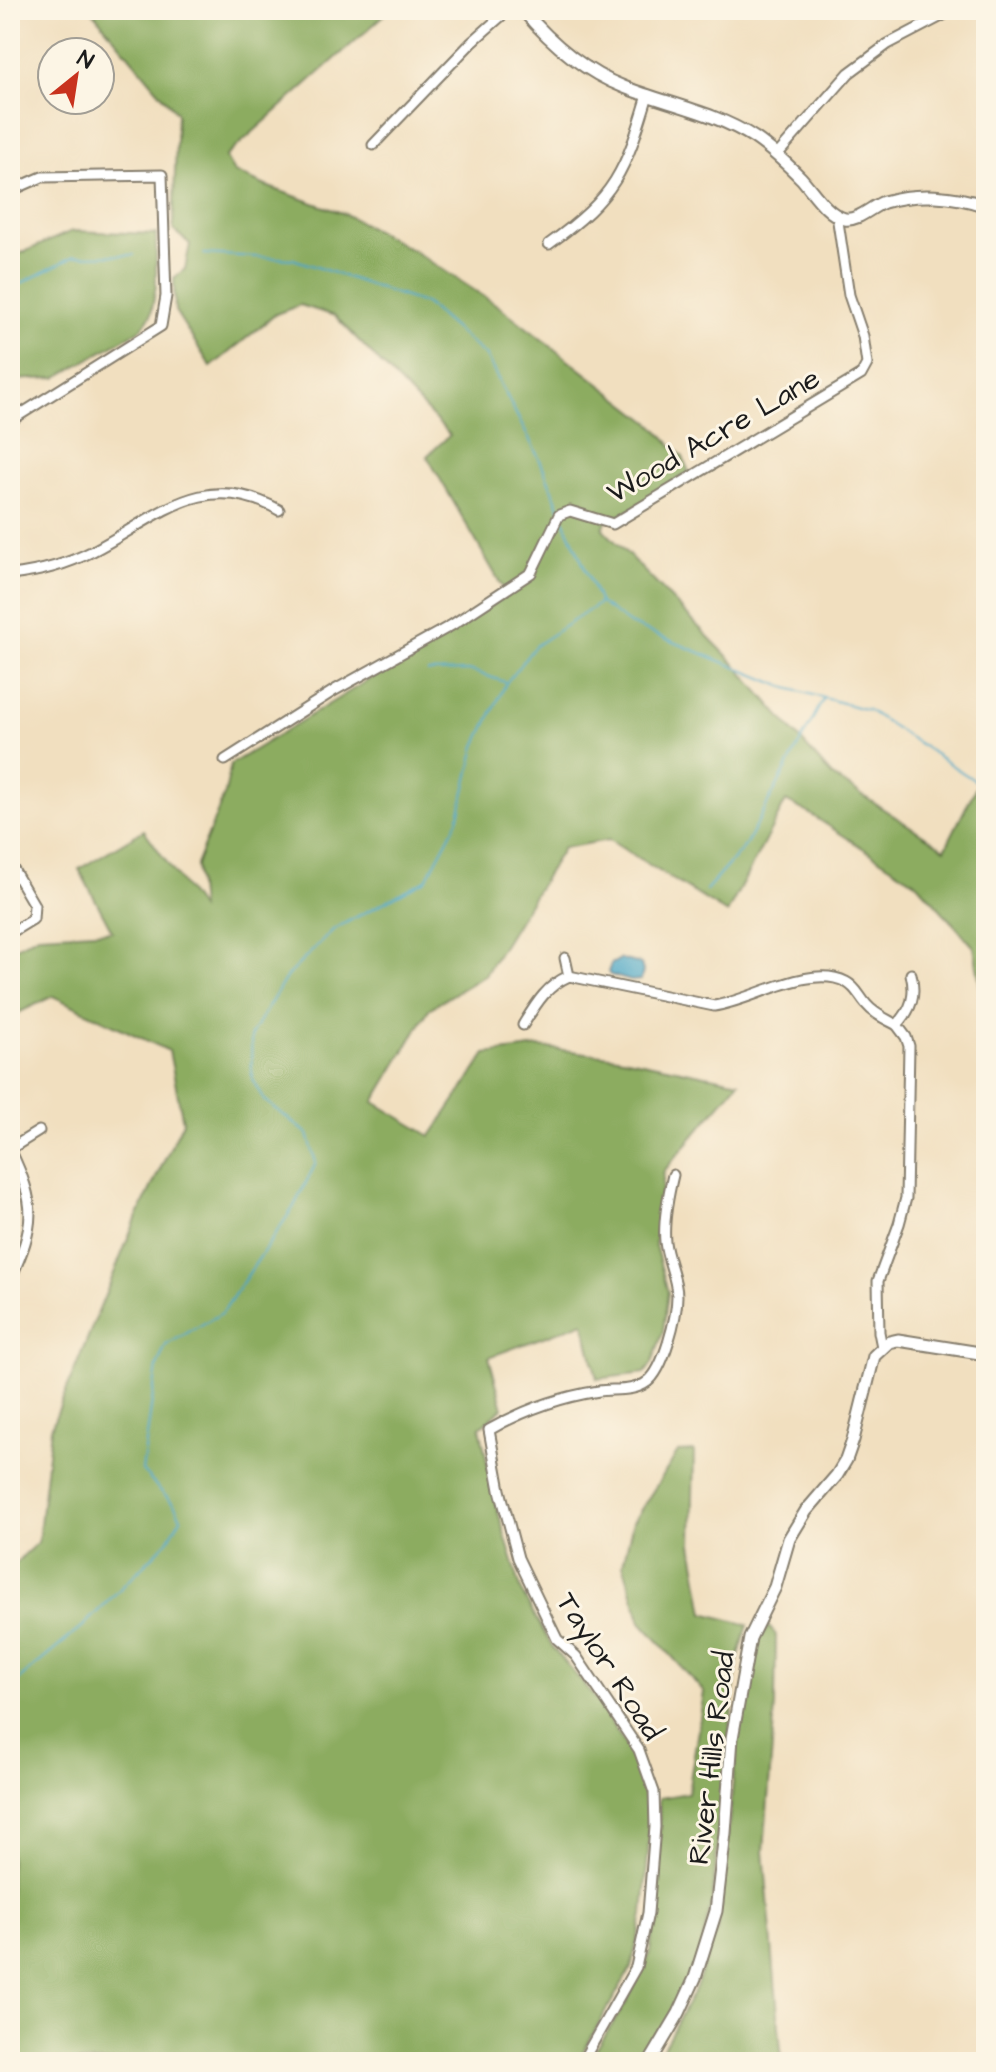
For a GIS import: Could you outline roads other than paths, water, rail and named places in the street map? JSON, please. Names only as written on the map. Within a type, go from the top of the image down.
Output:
[{"type":"street","points":[[373,145],[472,42],[508,10]]},
{"type":"street","points":[[523,10],[545,35],[584,66],[623,86],[731,125],[754,138],[777,155],[837,215],[855,218],[884,202],[929,196],[959,198],[986,206]]},
{"type":"street","points":[[777,155],[849,73],[888,44],[953,10]]},
{"type":"street","points":[[549,244],[575,225],[611,189],[627,161],[648,95]]},
{"type":"street","points":[[10,191],[42,177],[162,175],[166,296],[161,326],[10,421]]},
{"type":"street","name":"Wood Acre Lane","points":[[225,760],[335,690],[452,625],[531,573],[559,515],[570,511],[613,524],[861,375],[867,364],[863,336],[849,295],[837,215]]},
{"type":"street","points":[[10,575],[78,559],[166,507],[196,496],[234,494],[279,510]]},
{"type":"street","points":[[10,864],[34,905],[35,913],[33,919],[10,933]]},
{"type":"street","points":[[565,958],[569,976]]},
{"type":"street","points":[[897,1025],[907,1014],[913,1000],[911,974]]},
{"type":"street","points":[[523,1025],[554,983],[569,976],[714,1006],[803,979],[835,978],[844,981],[858,991],[873,1012],[897,1025],[909,1046],[907,1183],[899,1224],[878,1281],[882,1347],[889,1342],[908,1340],[986,1354]]},
{"type":"street","points":[[10,1280],[28,1241],[31,1216],[25,1180],[10,1149],[39,1131]]},
{"type":"street","name":"Taylor Road","points":[[582,2062],[636,1967],[648,1913],[655,1827],[654,1792],[639,1750],[576,1656],[557,1639],[518,1558],[500,1490],[489,1430],[523,1411],[647,1382],[659,1365],[673,1326],[677,1295],[665,1241],[667,1202],[673,1175]]},
{"type":"street","name":"River Hills Road","points":[[650,2062],[679,2013],[695,1978],[716,1911],[732,1738],[750,1638],[772,1596],[784,1551],[795,1526],[832,1483],[846,1459],[856,1431],[871,1363],[882,1347]]},
{"type":"water","points":[[621,959],[641,964],[641,980],[631,981],[610,975],[611,964]]},
{"type":"waterway","points":[[204,254],[293,259],[426,304],[486,356],[540,460],[560,509]]},
{"type":"waterway","points":[[10,289],[75,256],[134,255]]},
{"type":"waterway","points":[[564,520],[600,603],[630,624],[784,687],[868,710],[986,788]]},
{"type":"waterway","points":[[10,1687],[82,1627],[167,1542],[181,1518],[175,1506],[142,1471],[157,1366],[166,1345],[222,1313],[293,1208],[316,1163],[308,1134],[264,1100],[252,1079],[251,1035],[287,976],[334,929],[426,880],[458,820],[476,746],[506,683],[535,646],[600,603]]},
{"type":"waterway","points":[[428,672],[472,671],[505,682]]},
{"type":"waterway","points":[[706,890],[745,846],[824,698]]}]
